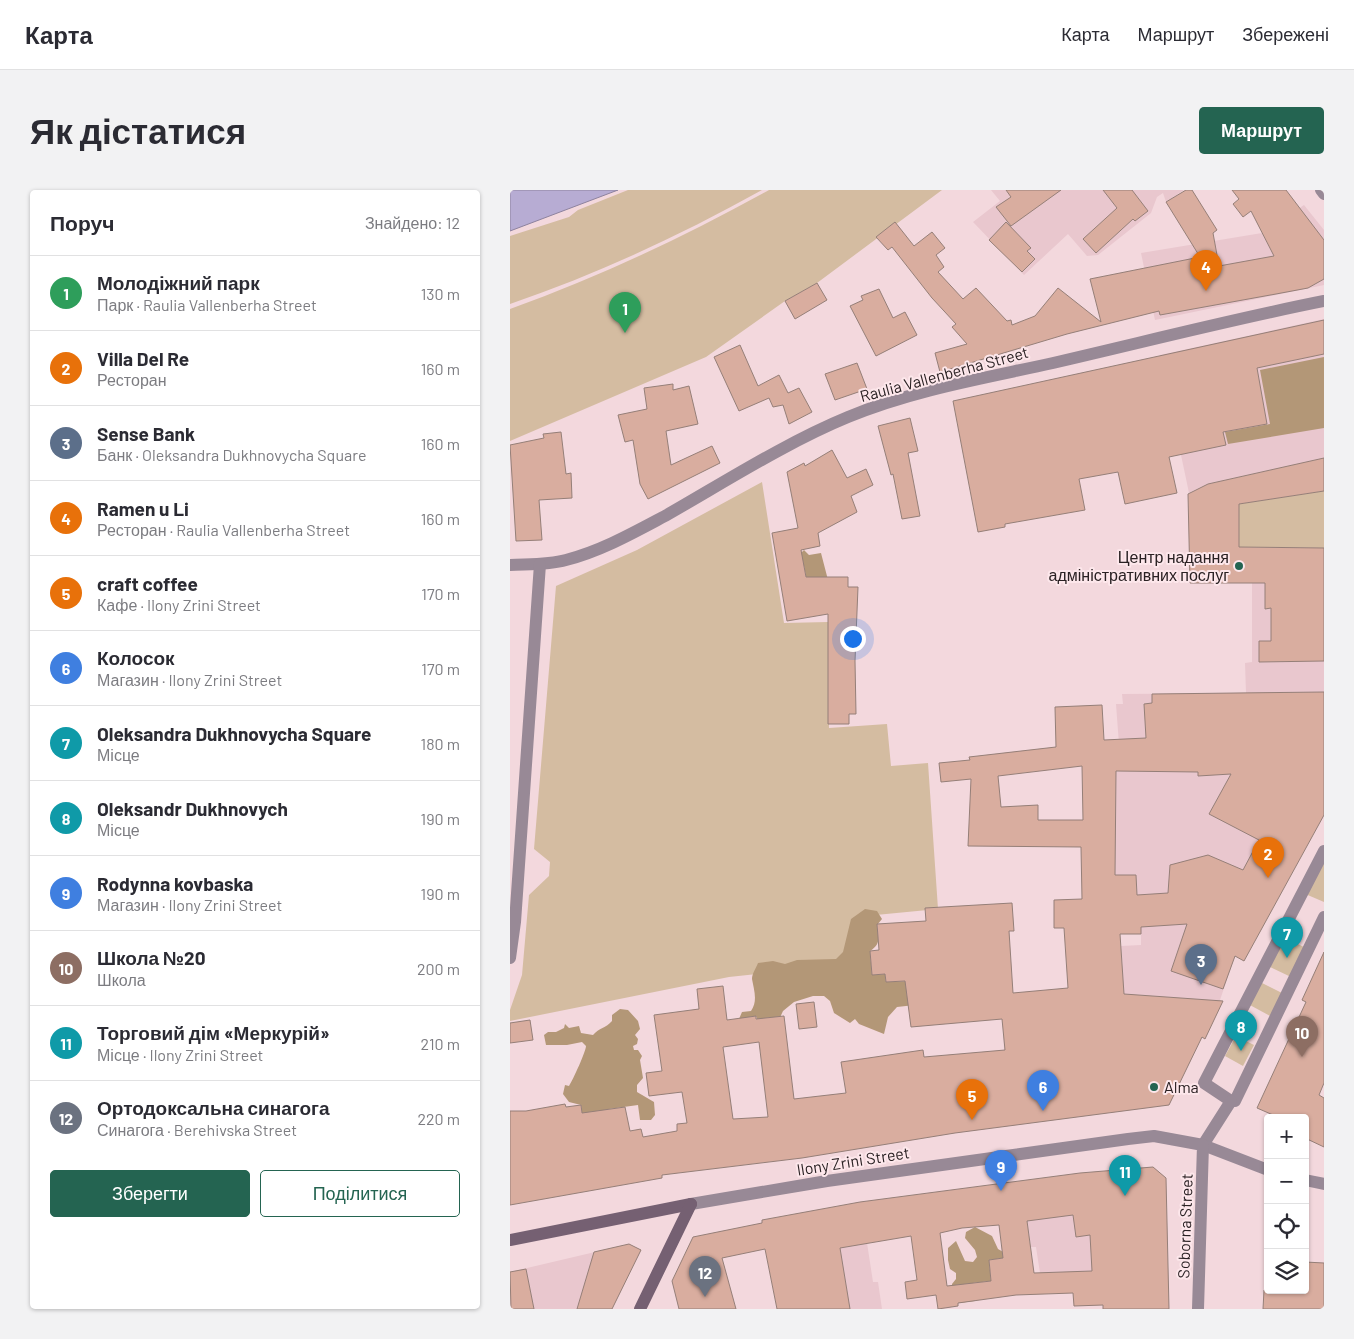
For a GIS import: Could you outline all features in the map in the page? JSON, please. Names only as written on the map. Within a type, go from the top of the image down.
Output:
[{"type":"main road","name":"Ilony Zrini Street","points":[[510,1240],[691,1204]]},
{"type":"main road","points":[[640,1309],[691,1204]]},
{"type":"street","points":[[1321,190],[1324,194]]},
{"type":"street","name":"Raulia Vallenberha Street","points":[[510,565],[564,561],[627,536],[796,443],[847,417],[883,404],[940,388],[1229,320],[1324,301]]},
{"type":"street","points":[[510,958],[518,883],[540,564]]},
{"type":"street","points":[[1324,851],[1204,1083],[1231,1100],[1235,1101],[1324,917]]},
{"type":"street","points":[[1204,1145],[1231,1100]]},
{"type":"street","name":"Ilony Zrini Street","points":[[691,1204],[837,1179],[1154,1136],[1204,1145],[1264,1168]]},
{"type":"street","name":"Soborna Street","points":[[1198,1309],[1204,1145]]},
{"type":"street","points":[[1309,1181],[1324,1184]]},
{"type":"shaded area","points":[[510,190],[618,190],[510,231]]},
{"type":"shaded area","points":[[628,190],[762,190],[701,223],[639,253],[575,280],[510,304],[510,236],[569,217],[578,210]]},
{"type":"shaded area","points":[[769,190],[942,190],[817,283],[785,301],[706,357],[510,441],[510,309],[642,255]]},
{"type":"shaded area","points":[[991,190],[1184,190],[1166,202],[1163,193],[1157,197],[1151,213],[1098,255],[1087,256],[1068,234],[1024,275],[973,222],[1000,201]]},
{"type":"shaded area","points":[[1304,205],[1324,230],[1324,285],[1155,320],[1141,253],[1262,233]]},
{"type":"shaded area","points":[[1324,319],[1324,458],[1208,484],[1189,493],[1160,355]]},
{"type":"shaded area","points":[[1324,357],[1324,428],[1228,444],[1225,432],[1270,424],[1260,370]]},
{"type":"shaded area","points":[[762,482],[784,623],[828,622],[829,728],[887,724],[891,766],[928,763],[938,909],[855,917],[858,963],[729,977],[510,1021],[510,1010],[522,975],[529,895],[549,876],[550,862],[534,849],[556,586],[637,550]]},
{"type":"shaded area","points":[[1324,491],[1324,548],[1239,547],[1239,504]]},
{"type":"shaded area","points":[[804,550],[809,555],[821,553],[828,580],[807,581],[804,566],[798,567],[796,558]]},
{"type":"shaded area","points":[[1324,572],[1324,814],[1235,956],[1220,1000],[1222,1001],[1205,1039],[1202,1037],[1169,1105],[955,1133],[950,1101],[970,1054],[1004,1050],[1003,1027],[1123,973],[1121,946],[1141,945],[1141,909],[1137,902],[1136,875],[1115,875],[1114,772],[1121,771],[1116,704],[1123,704],[1122,694],[1246,693],[1245,663],[1252,662],[1252,583],[1275,583]]},
{"type":"shaded area","points":[[1324,851],[1324,902],[1303,893]]},
{"type":"shaded area","points":[[865,909],[877,911],[882,919],[877,925],[878,943],[870,951],[872,975],[885,974],[886,982],[910,981],[915,1005],[897,1007],[888,1017],[884,1034],[859,1024],[855,1019],[850,1023],[834,1013],[830,1001],[824,996],[813,996],[794,1002],[783,1011],[777,1024],[763,1034],[756,1016],[739,1019],[742,1012],[751,1011],[753,1007],[755,995],[752,977],[758,963],[773,961],[785,964],[797,960],[836,959],[843,952],[851,919]]},
{"type":"shaded area","points":[[1283,937],[1306,948],[1291,977],[1268,966]]},
{"type":"shaded area","points":[[1260,982],[1284,994],[1272,1017],[1248,1004]]},
{"type":"shaded area","points":[[620,1009],[628,1010],[638,1021],[640,1029],[635,1035],[638,1039],[637,1044],[633,1046],[634,1050],[638,1050],[642,1056],[640,1060],[643,1078],[637,1085],[637,1092],[654,1102],[655,1115],[651,1120],[640,1120],[638,1105],[609,1109],[583,1120],[581,1105],[569,1102],[563,1094],[565,1085],[569,1086],[573,1078],[586,1046],[582,1042],[567,1045],[546,1045],[544,1035],[548,1032],[556,1032],[564,1028],[565,1024],[569,1028],[579,1026],[581,1033],[593,1035],[610,1023],[612,1015]]},
{"type":"shaded area","points":[[1236,1036],[1254,1045],[1243,1066],[1225,1056]]},
{"type":"shaded area","points":[[1153,1167],[1166,1178],[1169,1309],[1103,1305],[1074,1306],[1073,1293],[1040,1273],[1036,1247],[1031,1247],[1027,1221],[1014,1223],[1009,1182]]},
{"type":"shaded area","points":[[805,1212],[867,1243],[873,1282],[878,1282],[882,1309],[824,1309]]},
{"type":"shaded area","points":[[975,1227],[992,1236],[998,1249],[1012,1257],[989,1260],[991,1281],[973,1283],[975,1301],[959,1303],[952,1291],[952,1284],[956,1279],[956,1273],[950,1269],[948,1248],[956,1241],[965,1261],[973,1262],[977,1257],[975,1250],[965,1238],[966,1232]]},
{"type":"shaded area","points":[[629,1244],[641,1250],[612,1309],[511,1309],[510,1272]]},
{"type":"building","points":[[1006,190],[1061,190],[1011,226],[996,207],[1011,197]]},
{"type":"building","points":[[1103,190],[1132,190],[1148,211],[1135,221],[1133,219],[1096,253],[1083,239],[1117,208]]},
{"type":"building","points":[[1186,190],[1192,190],[1217,230],[1213,233],[1219,266],[1274,256],[1251,211],[1243,217],[1233,204],[1239,199],[1232,190],[1286,190],[1324,240],[1324,279],[1308,288],[1160,315],[1159,311],[1067,334],[940,372],[935,353],[967,344],[952,327],[956,324],[932,298],[892,247],[888,250],[876,237],[895,222],[914,246],[932,232],[945,248],[936,255],[944,267],[938,272],[963,299],[976,288],[1007,321],[1011,320],[1012,325],[1035,316],[1058,288],[1101,322],[1090,279],[1200,257],[1166,202]]},
{"type":"building","points":[[1006,222],[1031,248],[1027,251],[1035,259],[1022,272],[989,240]]},
{"type":"building","points":[[817,283],[827,300],[795,319],[785,301]]},
{"type":"building","points":[[879,289],[893,318],[905,312],[917,335],[876,356],[850,306],[863,300],[861,296]]},
{"type":"building","points":[[1324,320],[1324,354],[1257,368],[1267,424],[1223,432],[1226,445],[1169,457],[1177,493],[1125,504],[1118,472],[1079,479],[1085,510],[1005,524],[1005,527],[978,532],[953,401]]},
{"type":"building","points":[[740,345],[758,386],[779,375],[788,393],[799,388],[812,412],[789,424],[783,405],[773,407],[769,398],[739,411],[714,357]]},
{"type":"building","points":[[857,363],[867,389],[835,400],[825,374]]},
{"type":"building","points":[[673,384],[673,390],[689,386],[698,424],[666,431],[671,465],[712,446],[720,463],[648,499],[640,484],[633,440],[625,442],[618,415],[647,409],[644,388]]},
{"type":"building","points":[[910,418],[918,451],[908,453],[920,516],[902,519],[893,474],[891,475],[878,426]]},
{"type":"building","points":[[561,432],[566,474],[571,473],[572,498],[539,500],[542,540],[516,541],[510,445],[544,438],[543,434]]},
{"type":"building","points":[[832,450],[847,478],[866,469],[873,485],[851,496],[857,512],[818,533],[820,546],[801,550],[806,577],[848,577],[848,587],[858,587],[855,661],[856,714],[849,714],[849,724],[828,724],[828,614],[787,621],[772,533],[798,528],[787,472],[804,463],[805,466]]},
{"type":"building","points":[[1324,458],[1324,491],[1239,504],[1239,547],[1324,548],[1324,661],[1259,662],[1259,641],[1271,641],[1271,608],[1265,609],[1265,583],[1190,583],[1188,494],[1208,484]]},
{"type":"building","points":[[1324,692],[1324,815],[1244,961],[1235,956],[1223,989],[1171,971],[1187,924],[1141,927],[1141,934],[1120,934],[1124,994],[1223,1001],[1205,1039],[1202,1037],[1169,1105],[955,1133],[802,1158],[662,1175],[662,1178],[510,1205],[510,1111],[526,1111],[565,1104],[566,1107],[581,1105],[582,1113],[625,1107],[630,1131],[641,1129],[643,1137],[677,1131],[677,1124],[687,1123],[682,1092],[649,1096],[646,1073],[662,1071],[654,1015],[699,1009],[697,989],[723,986],[727,1020],[756,1016],[756,1019],[784,1016],[794,1099],[846,1093],[841,1062],[923,1050],[924,1057],[1005,1050],[1002,1019],[911,1027],[905,981],[886,982],[885,974],[872,975],[870,951],[879,950],[877,924],[926,921],[925,908],[1012,903],[1014,931],[1009,931],[1013,993],[1068,988],[1064,928],[1054,928],[1054,900],[1082,899],[1081,847],[968,846],[971,779],[941,782],[939,763],[970,760],[969,757],[1056,747],[1055,707],[1102,705],[1104,740],[1146,738],[1144,704],[1152,703],[1152,694]],"holes":[[[1082,766],[1083,820],[1038,820],[1038,805],[1001,807],[998,776]],[[1116,771],[1198,772],[1198,776],[1231,774],[1209,814],[1259,840],[1243,870],[1208,855],[1170,865],[1168,893],[1137,895],[1136,875],[1115,875]],[[759,1042],[768,1117],[733,1119],[723,1047]]]},
{"type":"building","points":[[1324,952],[1324,1083],[1319,1095],[1324,1098],[1324,1147],[1309,1140],[1309,1114],[1271,1114],[1257,1108],[1306,1002],[1302,1000]]},
{"type":"building","points":[[814,1002],[817,1027],[799,1029],[796,1004]]},
{"type":"building","points":[[530,1020],[533,1040],[510,1043],[510,1023]]},
{"type":"building","points":[[1153,1167],[1166,1178],[1169,1309],[1103,1309],[1103,1305],[1074,1306],[1073,1293],[1016,1295],[958,1303],[958,1306],[938,1309],[936,1295],[907,1299],[905,1282],[917,1280],[911,1236],[840,1248],[850,1309],[777,1309],[765,1249],[722,1258],[736,1309],[679,1309],[672,1281],[693,1237],[762,1223],[762,1220],[860,1202],[1080,1173]],"holes":[[[1073,1215],[1076,1237],[1090,1235],[1092,1271],[1034,1273],[1027,1221]],[[999,1225],[1003,1258],[989,1260],[991,1281],[947,1286],[940,1233],[962,1228]]]},
{"type":"building","points":[[629,1244],[641,1250],[612,1309],[577,1309],[594,1252]]},
{"type":"building","points":[[1309,1262],[1324,1263],[1324,1309],[1263,1309],[1264,1290],[1264,1294],[1309,1294]]},
{"type":"building","points":[[526,1269],[534,1309],[511,1309],[510,1272]]},
{"type":"place","name":"Ramen u Li","points":[[1206,291]]},
{"type":"place","name":"Молодіжний парк","points":[[625,333]]},
{"type":"place","name":"Центр надання адміністративних послуг","points":[[1239,566]]},
{"type":"place","name":"Villa Del Re","points":[[1268,878]]},
{"type":"place","name":"Oleksandra Dukhnovycha Square","points":[[1287,958]]},
{"type":"place","name":"Sense Bank","points":[[1201,985]]},
{"type":"place","name":"Oleksandr Dukhnovych","points":[[1241,1051]]},
{"type":"place","name":"Школа №20","points":[[1302,1057]]},
{"type":"place","name":"Alma","points":[[1154,1087]]},
{"type":"place","name":"Колосок","points":[[1043,1111]]},
{"type":"place","name":"craft coffee","points":[[972,1120]]},
{"type":"place","name":"Rodynna kovbaska","points":[[1001,1191]]},
{"type":"place","name":"Торговий дім «Меркурій»","points":[[1125,1196]]},
{"type":"place","name":"Ортодоксальна синагога","points":[[705,1297]]}]
